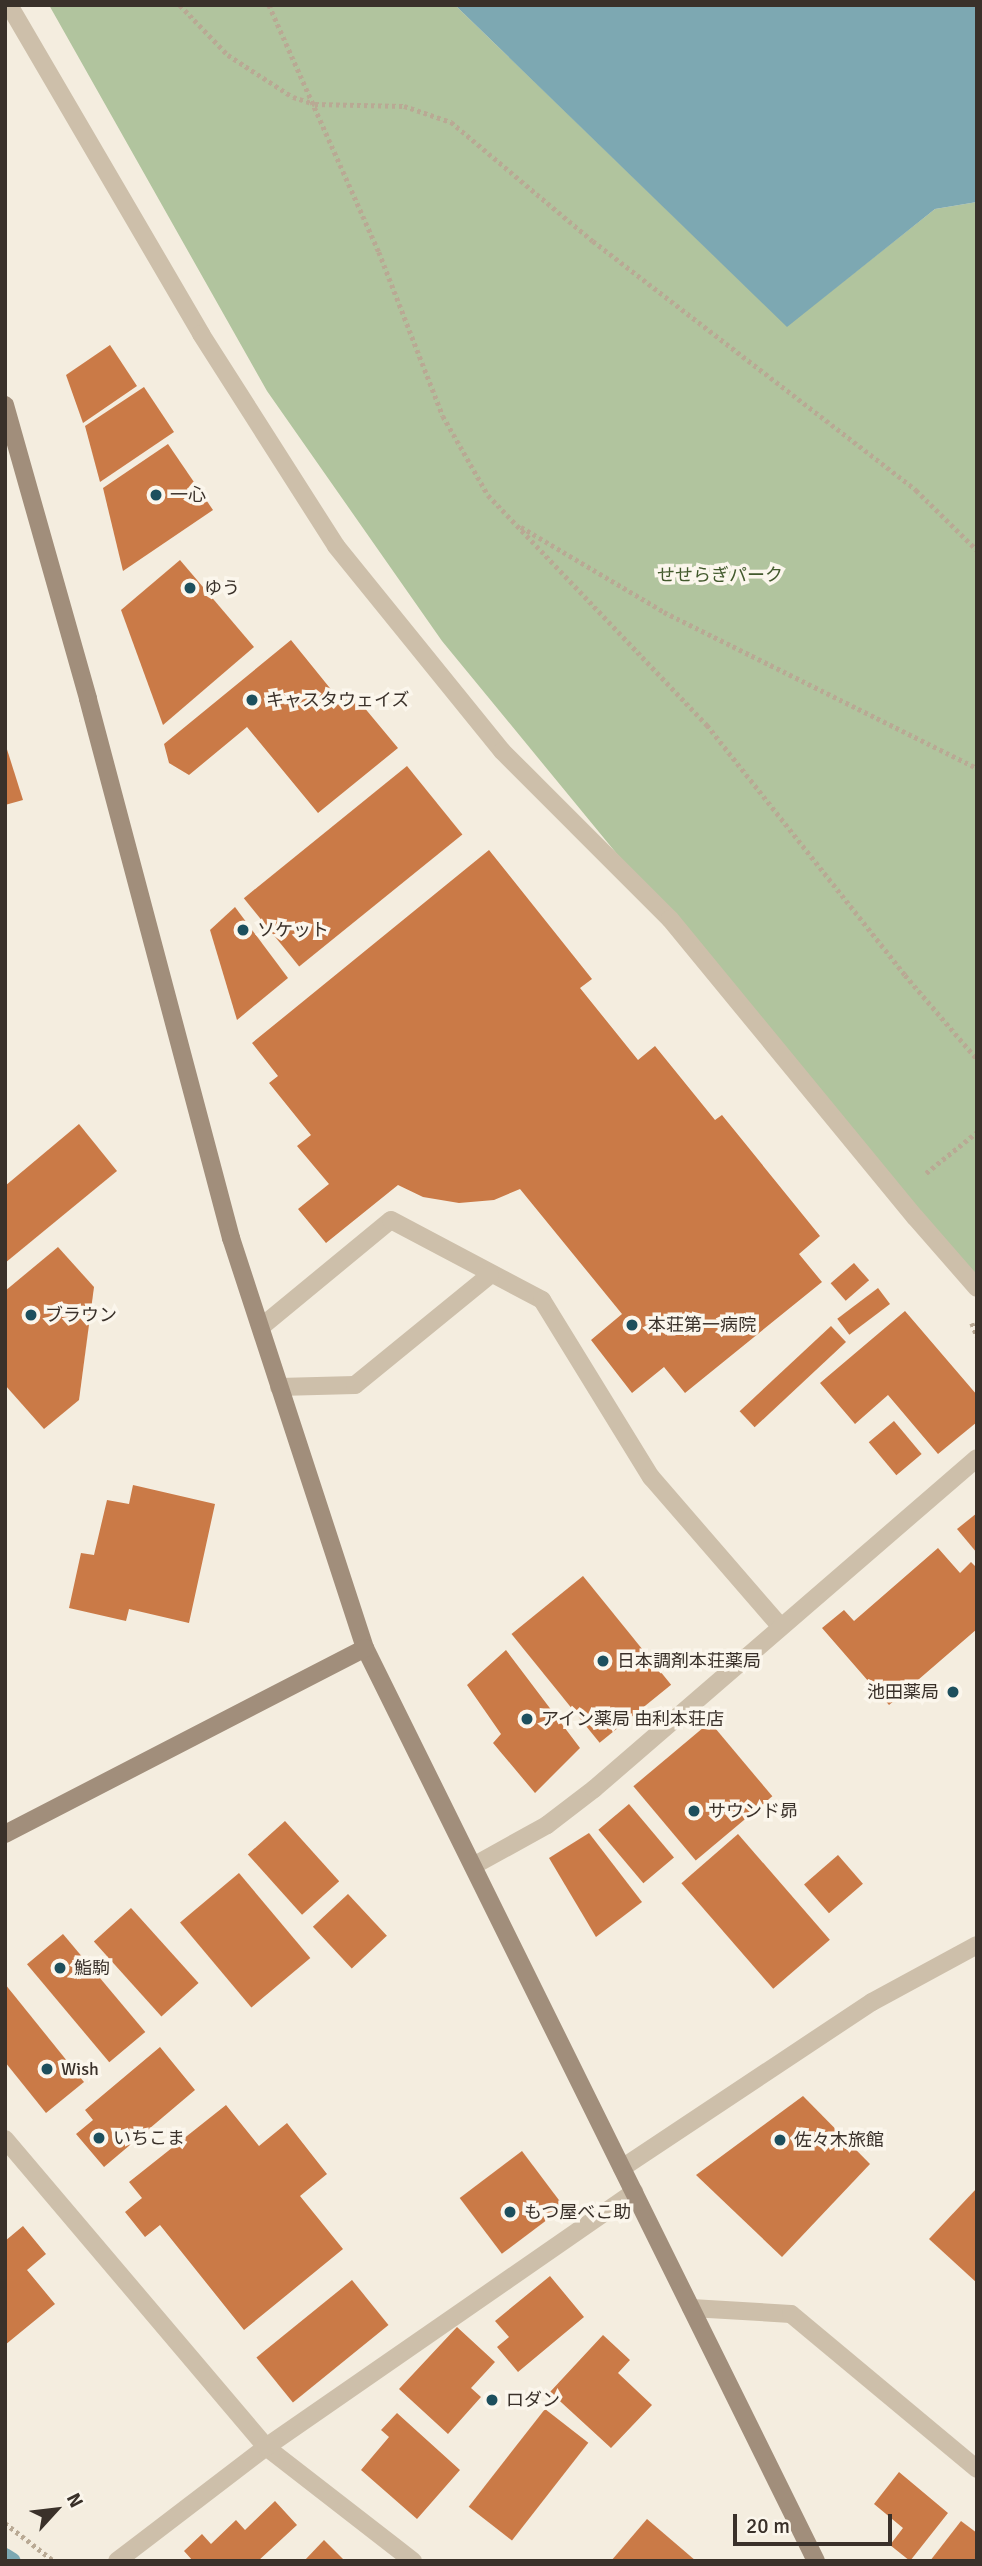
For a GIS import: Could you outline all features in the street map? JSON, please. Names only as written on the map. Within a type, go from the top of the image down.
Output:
[{"type":"street","points":[[9,5],[201,334],[337,545],[502,751],[670,919],[977,1288]]},
{"type":"street","points":[[5,405],[88,699],[231,1238],[365,1648],[816,2561]]},
{"type":"street","points":[[261,1327],[391,1220],[490,1275],[542,1300],[651,1477],[781,1627]]},
{"type":"street","points":[[279,1387],[355,1385],[490,1275]]},
{"type":"street","points":[[473,1866],[547,1825],[594,1789],[977,1458]]},
{"type":"street","points":[[5,1834],[365,1648]]},
{"type":"street","points":[[622,2168],[872,2002],[977,1945]]},
{"type":"street","points":[[5,2139],[266,2447],[413,2561]]},
{"type":"street","points":[[117,2561],[266,2447],[634,2192]]},
{"type":"street","points":[[691,2308],[791,2314],[977,2469]]},
{"type":"path","points":[[180,5],[228,55],[293,97],[315,104],[404,106],[451,122],[593,241],[916,490],[977,550]]},
{"type":"path","points":[[269,5],[379,251],[443,416],[488,495],[707,725],[905,975],[977,1059]]},
{"type":"path","points":[[514,523],[664,612],[977,768]]},
{"type":"path","points":[[898,1196],[977,1132]]},
{"type":"path","points":[[5,2523],[54,2561]]},
{"type":"green space","name":"せせらぎパーク","points":[[49,5],[455,5],[787,326],[935,209],[977,202],[977,1286],[898,1196],[442,641],[267,391]]},
{"type":"water","points":[[455,5],[977,5],[977,202],[935,209],[787,327]]},
{"type":"building","points":[[110,345],[137,386],[83,423],[66,375]]},
{"type":"building","points":[[144,387],[174,432],[100,482],[85,426]]},
{"type":"building","points":[[168,444],[213,510],[123,571],[103,488]]},
{"type":"building","points":[[180,560],[254,647],[163,725],[121,610]]},
{"type":"building","points":[[291,640],[342,703],[353,694],[398,748],[318,813],[247,727],[189,775],[169,763],[164,744]]},
{"type":"building","points":[[5,743],[23,800],[5,805]]},
{"type":"building","points":[[407,766],[462,834],[299,967],[244,898]]},
{"type":"building","points":[[489,850],[592,979],[580,988],[638,1060],[655,1046],[715,1120],[722,1115],[820,1236],[799,1254],[822,1282],[685,1393],[664,1367],[632,1393],[591,1340],[622,1314],[520,1189],[494,1200],[459,1203],[423,1197],[398,1185],[326,1243],[298,1209],[329,1184],[297,1146],[311,1135],[269,1083],[278,1076],[252,1043]]},
{"type":"building","points":[[235,907],[288,978],[237,1020],[210,930]]},
{"type":"building","points":[[79,1124],[117,1171],[5,1263],[5,1186]]},
{"type":"building","points":[[58,1247],[94,1287],[79,1400],[44,1429],[5,1385],[5,1291]]},
{"type":"building","points":[[854,1263],[869,1280],[846,1301],[831,1283]]},
{"type":"building","points":[[878,1288],[890,1304],[849,1335],[837,1319]]},
{"type":"building","points":[[905,1311],[977,1395],[977,1422],[938,1454],[888,1395],[855,1424],[820,1383]]},
{"type":"building","points":[[831,1326],[846,1342],[755,1427],[740,1411]]},
{"type":"building","points":[[894,1421],[922,1454],[896,1475],[869,1442]]},
{"type":"building","points":[[133,1485],[215,1504],[189,1623],[129,1609],[126,1621],[69,1608],[81,1553],[94,1555],[107,1500],[129,1504]]},
{"type":"building","points":[[977,1513],[977,1553],[957,1529]]},
{"type":"building","points":[[938,1548],[960,1573],[971,1562],[977,1568],[977,1629],[889,1705],[822,1628],[844,1610],[854,1621]]},
{"type":"building","points":[[583,1576],[671,1685],[600,1743],[512,1634]]},
{"type":"building","points":[[506,1650],[580,1748],[535,1793],[493,1743],[501,1734],[467,1685]]},
{"type":"building","points":[[710,1722],[772,1796],[696,1861],[633,1786]]},
{"type":"building","points":[[629,1804],[674,1858],[643,1883],[598,1830]]},
{"type":"building","points":[[285,1821],[339,1881],[302,1915],[248,1854]]},
{"type":"building","points":[[589,1833],[642,1902],[596,1937],[549,1858]]},
{"type":"building","points":[[738,1834],[830,1940],[773,1989],[681,1883]]},
{"type":"building","points":[[838,1855],[863,1884],[829,1913],[804,1885]]},
{"type":"building","points":[[239,1873],[310,1958],[251,2008],[180,1922]]},
{"type":"building","points":[[348,1894],[387,1936],[352,1968],[313,1927]]},
{"type":"building","points":[[131,1908],[199,1983],[161,2017],[94,1941]]},
{"type":"building","points":[[63,1934],[145,2032],[109,2062],[27,1964]]},
{"type":"building","points":[[5,1984],[84,2082],[46,2113],[5,2062]]},
{"type":"building","points":[[160,2047],[195,2090],[104,2167],[76,2134],[93,2120],[85,2110]]},
{"type":"building","points":[[803,2096],[870,2164],[782,2257],[696,2175]]},
{"type":"building","points":[[226,2105],[259,2146],[287,2123],[327,2174],[300,2196],[343,2249],[244,2330],[160,2225],[145,2237],[125,2212],[142,2198],[129,2182]]},
{"type":"building","points":[[522,2151],[564,2207],[502,2254],[460,2198]]},
{"type":"building","points":[[977,2188],[977,2283],[929,2239]]},
{"type":"building","points":[[23,2226],[46,2254],[27,2270],[55,2304],[5,2345],[5,2241]]},
{"type":"building","points":[[550,2276],[584,2317],[518,2372],[497,2347],[509,2337],[495,2321]]},
{"type":"building","points":[[352,2280],[389,2325],[293,2402],[256,2357]]},
{"type":"building","points":[[457,2327],[495,2362],[471,2388],[481,2397],[448,2434],[399,2389]]},
{"type":"building","points":[[603,2335],[630,2360],[618,2373],[652,2405],[611,2448],[550,2392]]},
{"type":"building","points":[[545,2409],[588,2443],[512,2541],[469,2507]]},
{"type":"building","points":[[397,2413],[460,2470],[417,2519],[361,2470],[389,2437],[381,2430]]},
{"type":"building","points":[[899,2472],[948,2513],[910,2561],[890,2545],[903,2528],[874,2504]]},
{"type":"building","points":[[275,2501],[297,2525],[258,2561],[193,2561],[184,2551],[202,2534],[211,2544],[236,2520],[245,2530]]},
{"type":"building","points":[[647,2519],[696,2561],[611,2561]]},
{"type":"building","points":[[961,2521],[977,2533],[977,2561],[930,2561]]},
{"type":"building","points":[[324,2540],[345,2561],[304,2561]]},
{"type":"waterway","points":[[5,2556],[13,2561]]},
{"type":"place","name":"一心","points":[[156,495]]},
{"type":"place","name":"ゆう","points":[[190,588]]},
{"type":"place","name":"キャスタウェイズ","points":[[252,700]]},
{"type":"place","name":"ソケット","points":[[243,930]]},
{"type":"place","name":"ブラウン","points":[[31,1315]]},
{"type":"place","name":"本荘第一病院","points":[[632,1325]]},
{"type":"place","name":"日本調剤本荘薬局","points":[[603,1661]]},
{"type":"place","name":"池田薬局","points":[[953,1692]]},
{"type":"place","name":"アイン薬局 由利本荘店","points":[[527,1719]]},
{"type":"place","name":"サウンド昴","points":[[694,1811]]},
{"type":"place","name":"鮨駒","points":[[60,1968]]},
{"type":"place","name":"Wish","points":[[47,2069]]},
{"type":"place","name":"いちこま","points":[[99,2138]]},
{"type":"place","name":"佐々木旅館","points":[[780,2140]]},
{"type":"place","name":"もつ屋べこ助","points":[[510,2212]]},
{"type":"place","name":"ロダン","points":[[492,2400]]}]
